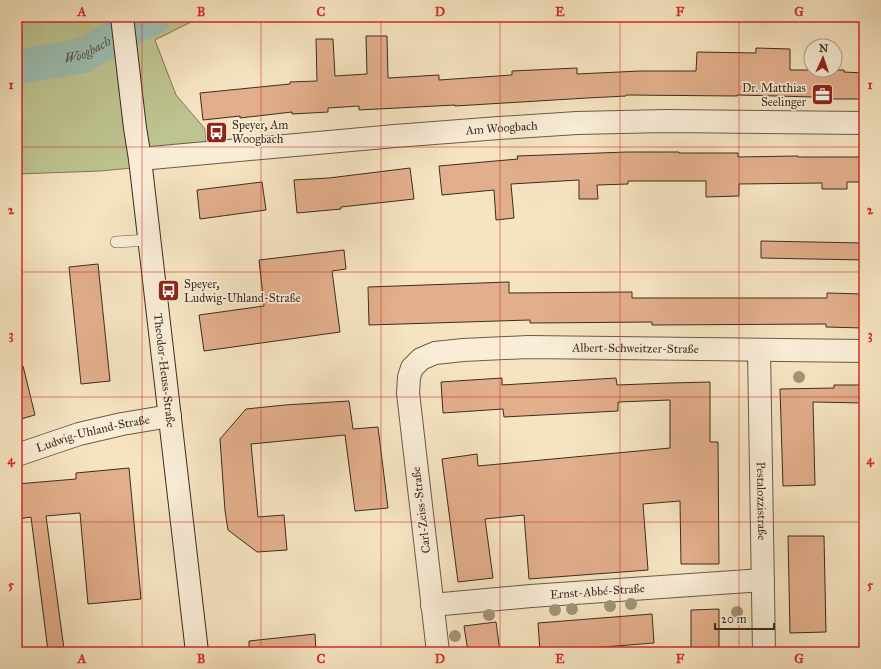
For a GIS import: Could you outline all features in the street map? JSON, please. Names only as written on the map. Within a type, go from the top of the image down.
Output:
[{"type":"street","name":"Theodor-Heuss-Straße","points":[[122,17],[140,159],[197,652]]},
{"type":"street","name":"Am Woogbach","points":[[140,159],[424,134],[577,123],[666,121],[864,123]]},
{"type":"street","name":"Albert-Schweitzer-Straße","points":[[412,368],[421,359],[435,353],[528,347],[864,351]]},
{"type":"street","name":"Pestalozzistraße","points":[[759,350],[764,652]]},
{"type":"street","name":"Carl-Zeiss-Straße","points":[[412,368],[409,377],[408,393],[438,652]]},
{"type":"street","name":"Ludwig-Uhland-Straße","points":[[17,455],[79,434],[122,424],[170,416]]},
{"type":"street","name":"Ernst-Abbé-Straße","points":[[432,605],[531,596],[762,580]]},
{"type":"lane","points":[[116,242],[149,240]]},
{"type":"green space","points":[[17,17],[201,17],[155,40],[176,95],[205,129],[207,161],[100,171],[17,174]]},
{"type":"building","points":[[366,36],[387,36],[388,78],[439,75],[439,80],[512,75],[512,71],[577,68],[577,74],[640,71],[696,71],[697,52],[756,53],[756,48],[790,49],[790,70],[803,70],[803,78],[843,78],[843,70],[844,72],[864,73],[864,99],[814,99],[814,97],[737,95],[626,95],[455,106],[359,110],[359,106],[328,108],[328,112],[292,114],[292,112],[240,118],[240,116],[203,120],[200,93],[290,84],[290,82],[317,81],[316,39],[333,39],[335,76],[367,74]]},
{"type":"building","points":[[627,152],[738,153],[738,157],[864,157],[864,182],[847,182],[847,189],[822,189],[822,183],[739,184],[739,196],[706,197],[706,181],[628,181],[628,184],[597,185],[598,199],[579,199],[579,180],[511,184],[514,218],[496,220],[494,190],[442,195],[439,166],[518,159],[517,156]]},
{"type":"building","points":[[410,168],[414,199],[341,207],[341,209],[297,213],[294,180],[329,178]]},
{"type":"building","points":[[262,182],[266,210],[200,219],[197,190]]},
{"type":"building","points":[[761,241],[864,243],[864,260],[761,258]]},
{"type":"building","points":[[344,250],[346,269],[332,271],[340,332],[204,351],[199,315],[264,306],[259,260]]},
{"type":"building","points":[[98,264],[110,381],[81,384],[69,267]]},
{"type":"building","points":[[509,282],[509,293],[632,292],[632,298],[827,298],[827,293],[864,294],[864,328],[826,327],[826,324],[652,325],[652,322],[530,323],[530,320],[369,325],[368,287]]},
{"type":"building","points":[[23,366],[35,415],[17,420],[17,367]]},
{"type":"building","points":[[502,378],[502,385],[616,378],[617,385],[710,382],[710,442],[718,442],[719,564],[681,564],[680,501],[643,504],[648,570],[529,579],[524,515],[485,519],[493,578],[458,582],[442,459],[477,454],[478,466],[670,448],[670,400],[618,402],[618,411],[504,417],[503,409],[443,413],[441,382]]},
{"type":"building","points":[[834,385],[864,385],[864,403],[813,402],[815,485],[783,486],[780,389],[834,388]]},
{"type":"building","points":[[349,401],[353,429],[378,427],[388,508],[355,511],[345,435],[251,444],[258,517],[284,515],[287,550],[257,552],[228,530],[225,511],[220,439],[246,409]]},
{"type":"building","points":[[129,468],[141,599],[88,604],[80,513],[46,516],[64,649],[48,651],[31,517],[17,519],[17,484],[76,479],[76,473]]},
{"type":"building","points":[[788,536],[824,536],[826,632],[790,633]]},
{"type":"building","points":[[719,609],[719,652],[691,652],[691,610]]},
{"type":"building","points":[[652,614],[654,643],[540,652],[538,623]]},
{"type":"building","points":[[496,622],[500,652],[468,652],[464,626]]},
{"type":"building","points":[[315,634],[316,652],[249,652],[249,641]]},
{"type":"waterway","name":"Woogbach","points":[[17,67],[81,56],[153,17]]},
{"type":"place","name":"Dr. Matthias Seelinger","points":[[822,95]]},
{"type":"place","name":"Speyer, Am Woogbach","points":[[216,132]]},
{"type":"place","name":"Speyer, Ludwig-Uhland-Straße","points":[[168,291]]}]
